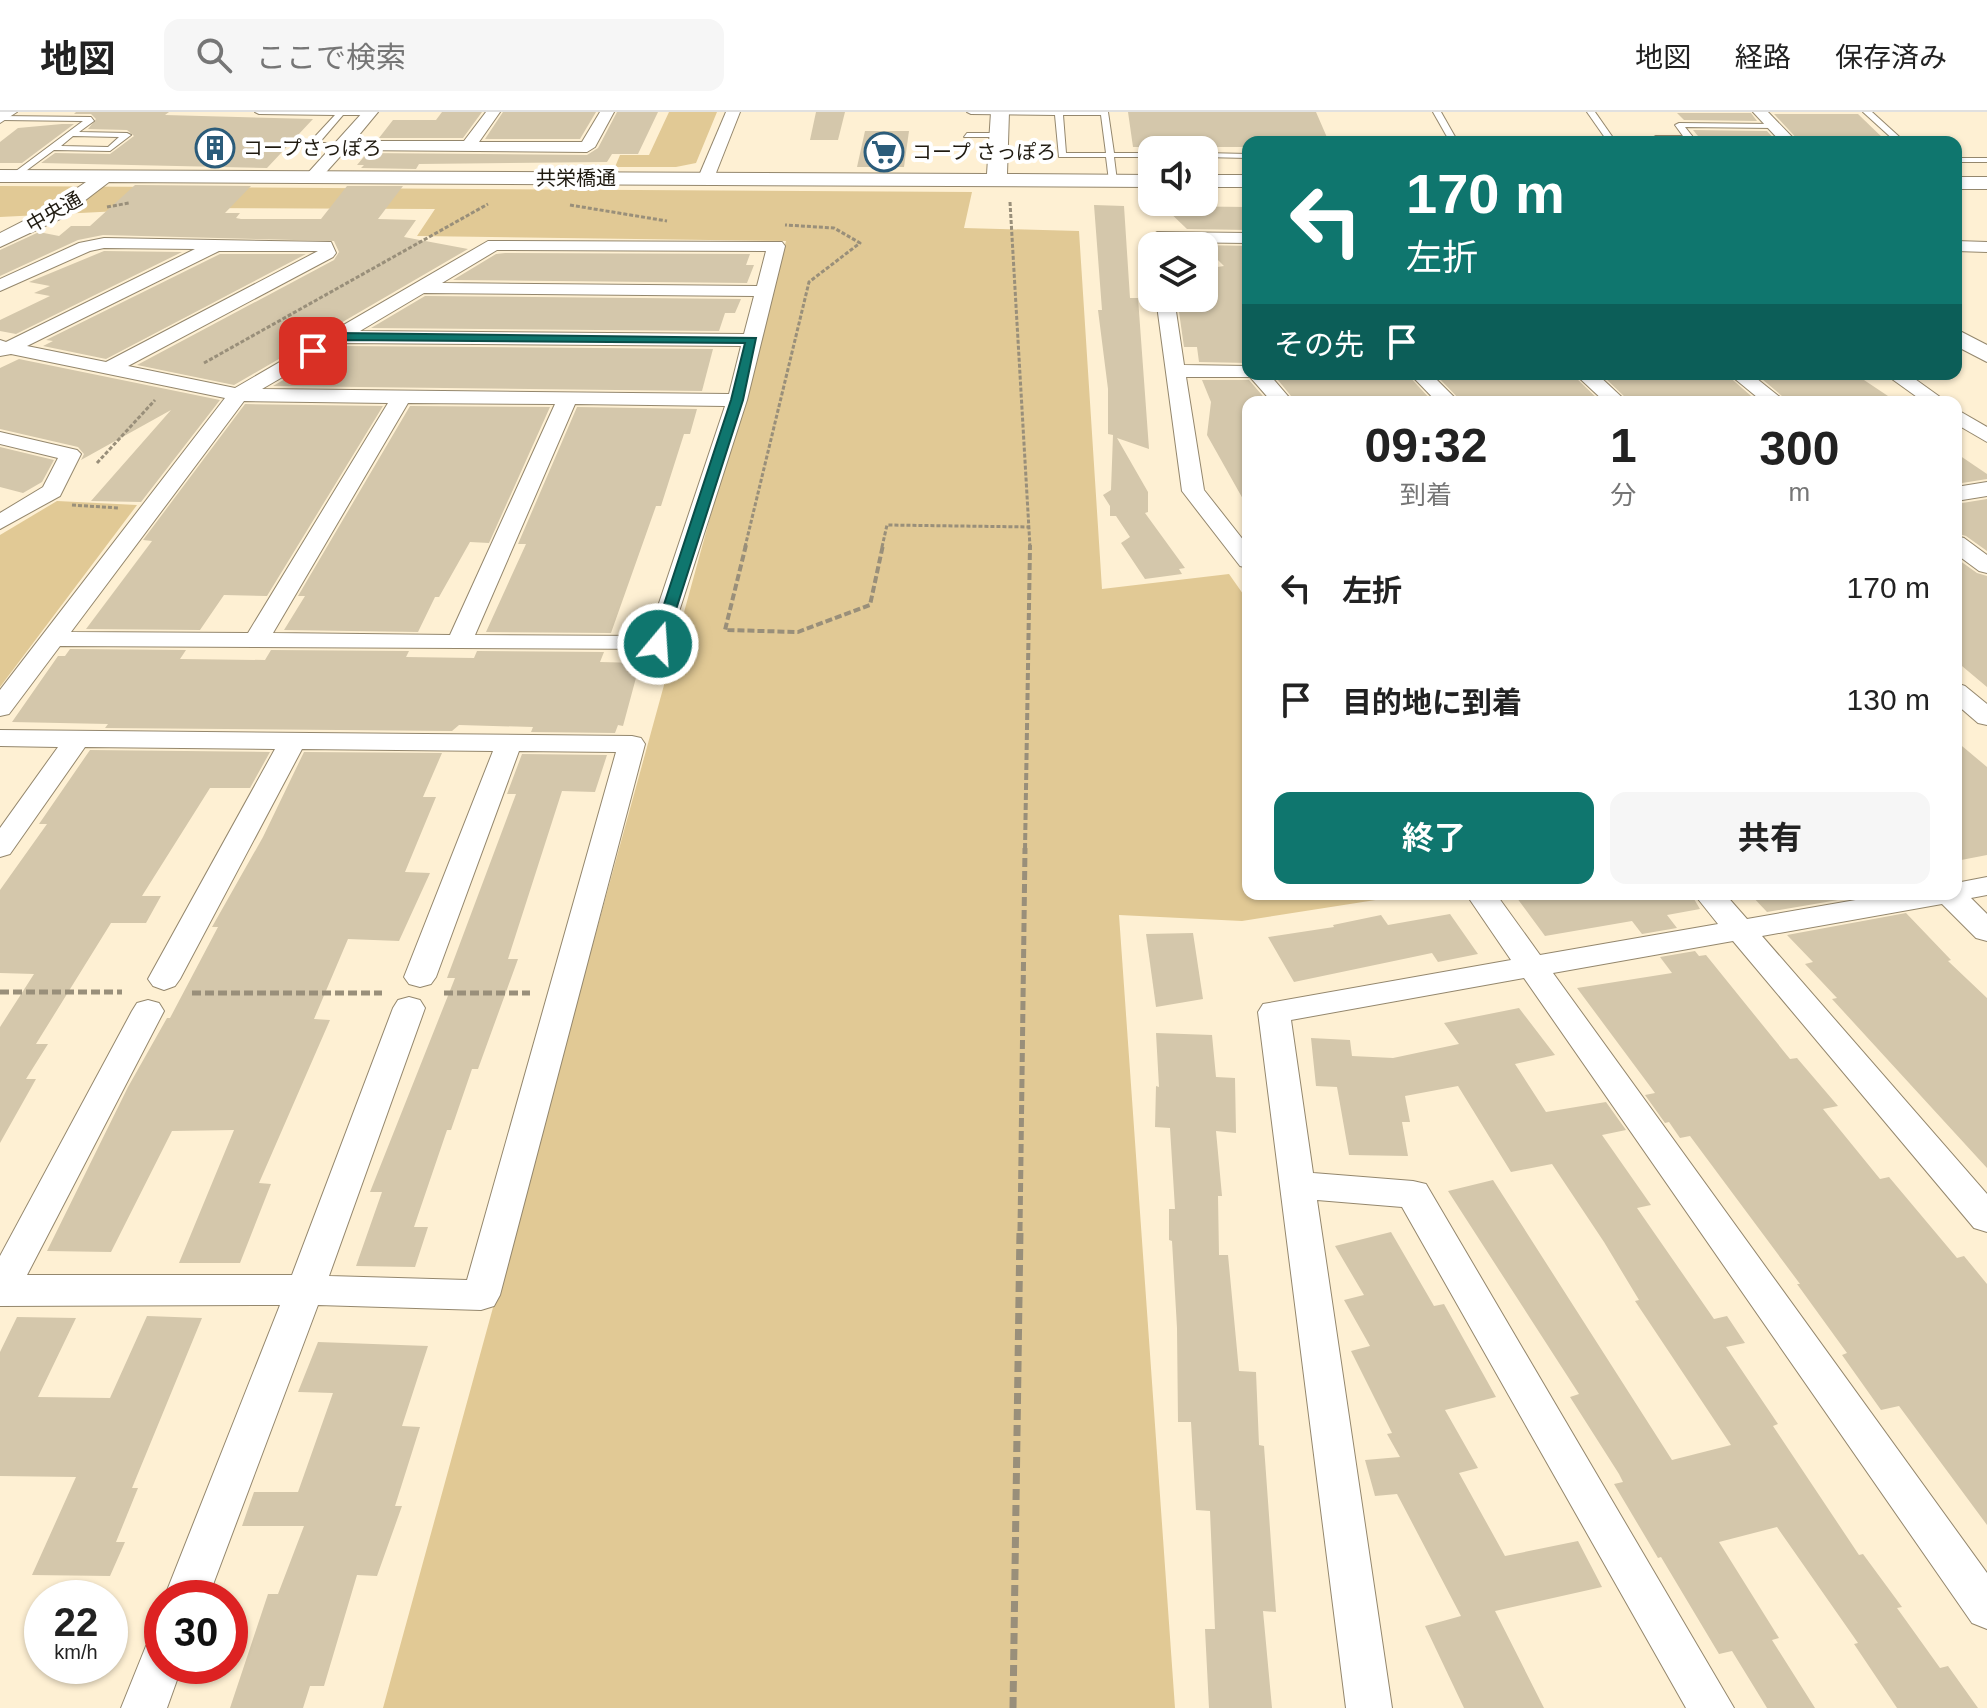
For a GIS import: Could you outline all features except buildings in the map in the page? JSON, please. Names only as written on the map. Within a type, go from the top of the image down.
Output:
[{"type":"street","points":[[468,146],[493,112]]},
{"type":"street","points":[[341,145],[587,147],[607,112]]},
{"type":"street","points":[[706,178],[733,112]]},
{"type":"street","points":[[1000,112],[1003,181]]},
{"type":"street","points":[[1760,112],[1783,136]]},
{"type":"street","points":[[313,177],[371,113]]},
{"type":"street","name":"共栄橋通","points":[[8,176],[1138,181]]},
{"type":"street","name":"中央通","points":[[0,241],[60,212],[103,177]]},
{"type":"street","points":[[1218,181],[1242,181]]},
{"type":"street","points":[[1962,183],[1987,183]]},
{"type":"street","points":[[1218,238],[1242,238]]},
{"type":"street","points":[[3,348],[218,244]]},
{"type":"street","points":[[0,286],[94,245],[325,246],[327,253],[108,369]]},
{"type":"street","points":[[0,708],[148,509],[238,395],[494,245],[776,246],[737,400],[658,644],[53,639]]},
{"type":"street","points":[[421,288],[765,291]]},
{"type":"street","points":[[1167,312],[1193,491],[1242,554]]},
{"type":"street","points":[[338,337],[752,340]]},
{"type":"street","points":[[1962,340],[1987,355]]},
{"type":"street","points":[[3,348],[238,395],[737,400]]},
{"type":"street","points":[[1176,371],[1242,372]]},
{"type":"street","points":[[1263,380],[1278,396]]},
{"type":"street","points":[[1426,380],[1443,396]]},
{"type":"street","points":[[1592,380],[1610,396]]},
{"type":"street","points":[[1747,380],[1768,396]]},
{"type":"street","points":[[1904,380],[1928,396]]},
{"type":"street","points":[[256,641],[401,397]]},
{"type":"street","points":[[459,643],[568,398]]},
{"type":"street","points":[[0,438],[70,454],[52,491],[0,522]]},
{"type":"street","points":[[1962,493],[1987,489]]},
{"type":"street","points":[[1216,521],[1242,518]]},
{"type":"street","points":[[1962,547],[1987,566]]},
{"type":"street","points":[[1962,696],[1987,717]]},
{"type":"street","points":[[0,738],[632,744],[481,1295],[305,1290],[0,1290],[137,1002]]},
{"type":"street","points":[[0,848],[77,739]]},
{"type":"street","points":[[176,986],[293,740]]},
{"type":"street","points":[[193,1580],[305,1290],[410,992],[509,743]]},
{"type":"street","points":[[1962,891],[1987,886]]},
{"type":"street","points":[[1485,900],[1987,1609]]},
{"type":"street","points":[[1714,900],[1987,1218]]},
{"type":"street","points":[[1369,1708],[1274,1012],[1912,900]]},
{"type":"street","points":[[1953,900],[1987,931]]},
{"type":"street","points":[[1298,1185],[1413,1194],[1711,1708]]},
{"type":"street","points":[[144,1708],[153,1684]]},
{"type":"lane","points":[[259,112],[371,113]]},
{"type":"lane","points":[[971,112],[1105,113],[1113,181]]},
{"type":"lane","points":[[1437,112],[1451,136]]},
{"type":"lane","points":[[1591,112],[1608,136]]},
{"type":"lane","points":[[1867,112],[1894,136]]},
{"type":"lane","points":[[341,113],[312,145],[341,145]]},
{"type":"lane","points":[[1059,113],[1062,155],[1138,155]]},
{"type":"lane","points":[[4,116],[91,119],[8,176]]},
{"type":"lane","points":[[1689,136],[1679,125],[1773,126]]},
{"type":"lane","points":[[53,148],[110,149],[127,135],[71,134]]},
{"type":"lane","points":[[967,135],[999,135]]},
{"type":"lane","points":[[1218,155],[1242,156]]},
{"type":"lane","points":[[1962,160],[1987,160]]},
{"type":"path","points":[[1003,181],[1030,527],[1013,1708]]},
{"type":"path","points":[[420,242],[488,204]]},
{"type":"path","points":[[63,505],[148,509]]},
{"type":"path","points":[[725,630],[798,632],[870,605],[887,525],[1030,527]]},
{"type":"path","points":[[176,986],[563,994]]},
{"type":"path","points":[[0,992],[137,1002]]},
{"type":"shaded area","points":[[669,112],[717,112],[696,163],[676,167],[615,167],[620,155],[649,155]]},
{"type":"shaded area","points":[[0,186],[972,192],[964,228],[1079,231],[1102,589],[1229,574],[1242,592],[1242,900],[1376,900],[1242,921],[1119,915],[1175,1708],[383,1708],[786,241],[417,236],[435,209],[180,208],[0,217]]},
{"type":"shaded area","points":[[57,501],[137,505],[0,687],[0,535]]},
{"type":"place","name":"コープさっぽろ","points":[[215,148]]},
{"type":"place","name":"コープ さっぽろ","points":[[884,152]]},
{"type":"route","points":[[313,351],[338,337],[752,340],[737,400],[658,644]]}]
